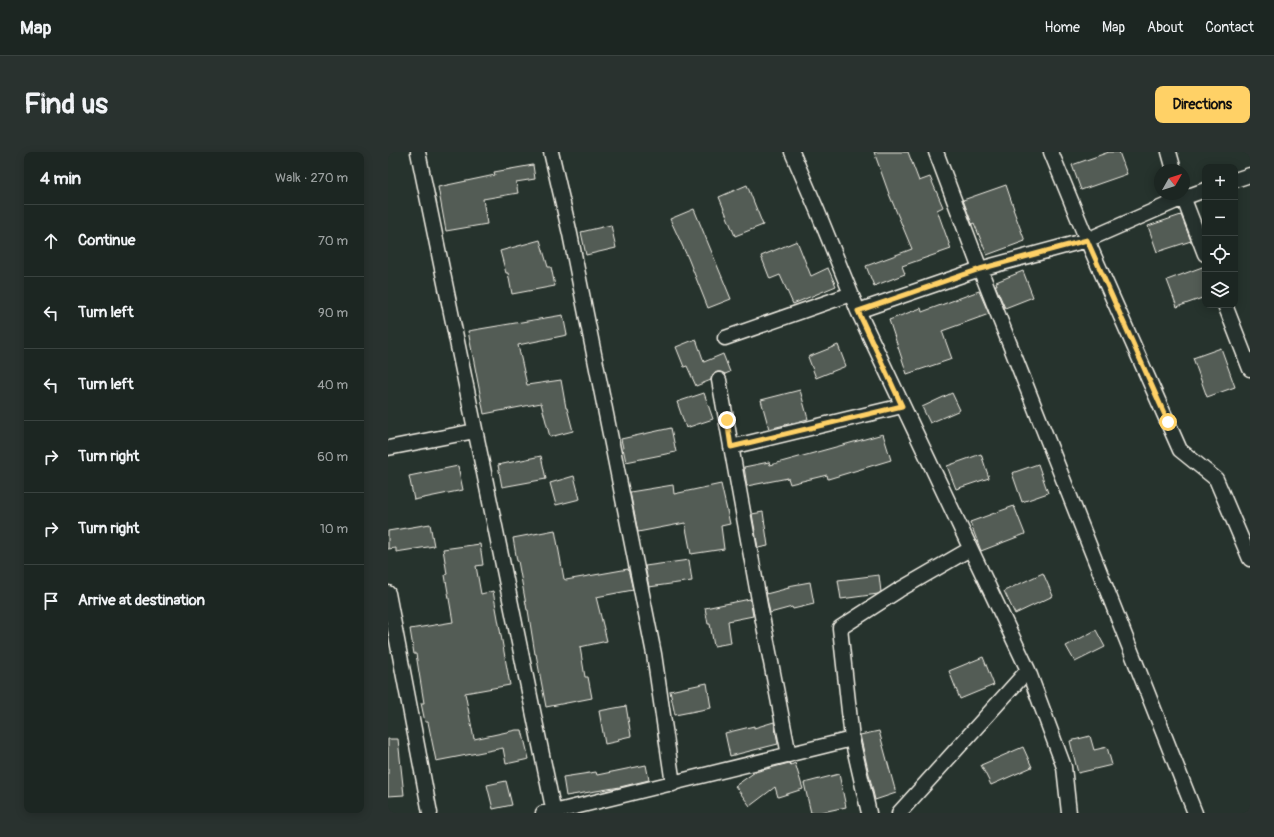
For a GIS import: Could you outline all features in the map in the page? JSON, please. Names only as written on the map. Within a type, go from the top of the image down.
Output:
[{"type":"street","points":[[418,152],[475,431],[550,813],[852,739]]},
{"type":"street","points":[[551,152],[570,234],[654,654],[673,784]]},
{"type":"street","points":[[792,152],[858,311],[1028,670],[1064,767],[1069,813]]},
{"type":"street","points":[[936,152],[980,269],[1195,813]]},
{"type":"street","points":[[1051,152],[1087,240],[1180,450],[1216,479],[1250,559]]},
{"type":"street","points":[[1169,152],[1172,164]]},
{"type":"street","points":[[1238,179],[1250,175]]},
{"type":"street","points":[[1190,194],[1202,191]]},
{"type":"street","points":[[858,311],[980,269],[1087,240],[1174,200]]},
{"type":"street","points":[[1185,200],[1202,246]]},
{"type":"street","points":[[725,338],[851,294]]},
{"type":"street","points":[[1225,308],[1250,369]]},
{"type":"street","points":[[720,380],[762,618],[789,755]]},
{"type":"street","points":[[731,447],[902,406]]},
{"type":"street","points":[[388,448],[475,431]]},
{"type":"street","points":[[869,813],[852,739],[840,628],[900,590],[970,549]]},
{"type":"street","points":[[388,594],[430,813]]},
{"type":"street","points":[[898,813],[1028,670]]},
{"type":"building","points":[[874,152],[908,152],[919,181],[930,177],[943,207],[937,210],[951,249],[902,266],[905,274],[874,286],[866,266],[912,249],[889,194]]},
{"type":"building","points":[[1109,152],[1119,152],[1127,174],[1081,190],[1072,165]]},
{"type":"building","points":[[533,165],[535,179],[516,182],[518,193],[483,199],[487,224],[446,231],[438,187],[495,175],[494,172]]},
{"type":"building","points":[[747,185],[763,225],[735,236],[719,197]]},
{"type":"building","points":[[1006,185],[1025,241],[987,255],[974,223],[972,224],[963,200]]},
{"type":"building","points":[[694,209],[731,299],[708,308],[688,258],[670,219]]},
{"type":"building","points":[[1181,215],[1191,241],[1157,252],[1148,226]]},
{"type":"building","points":[[611,225],[616,248],[586,255],[581,232]]},
{"type":"building","points":[[540,240],[548,267],[551,267],[555,286],[512,294],[508,273],[506,273],[500,251]]},
{"type":"building","points":[[797,241],[811,276],[828,268],[836,286],[793,304],[780,275],[770,279],[761,256]]},
{"type":"building","points":[[1202,267],[1202,298],[1177,307],[1167,280]]},
{"type":"building","points":[[1023,271],[1033,297],[1005,308],[995,285],[997,285],[996,282]]},
{"type":"building","points":[[979,291],[989,314],[942,331],[952,359],[907,374],[889,320],[921,308],[922,312]]},
{"type":"building","points":[[563,315],[567,335],[518,345],[527,385],[561,380],[566,408],[573,431],[550,437],[541,403],[484,414],[468,331]]},
{"type":"building","points":[[696,339],[704,362],[723,354],[730,372],[725,374],[717,372],[713,374],[711,380],[696,386],[687,366],[684,367],[676,347]]},
{"type":"building","points":[[838,345],[846,366],[816,378],[808,357]]},
{"type":"building","points":[[1221,348],[1235,387],[1207,397],[1193,358]]},
{"type":"building","points":[[800,390],[808,419],[769,429],[761,400]]},
{"type":"building","points":[[704,393],[713,419],[686,428],[677,402]]},
{"type":"building","points":[[952,393],[960,410],[930,423],[922,407]]},
{"type":"building","points":[[671,428],[676,452],[626,462],[621,439]]},
{"type":"building","points":[[883,434],[891,460],[828,479],[827,475],[790,484],[788,478],[747,486],[744,467],[769,462],[770,465]]},
{"type":"building","points":[[981,454],[989,478],[956,489],[947,466]]},
{"type":"building","points":[[541,456],[546,479],[502,487],[498,465]]},
{"type":"building","points":[[1038,464],[1048,493],[1022,502],[1012,473]]},
{"type":"building","points":[[458,466],[463,490],[414,500],[409,476]]},
{"type":"building","points":[[574,476],[580,499],[556,505],[550,483]]},
{"type":"building","points":[[721,484],[730,524],[721,526],[724,549],[691,554],[685,523],[638,532],[630,492],[673,485],[674,494]]},
{"type":"building","points":[[1014,506],[1025,534],[981,551],[970,522]]},
{"type":"building","points":[[763,512],[768,546],[758,548],[752,514]]},
{"type":"building","points":[[430,524],[434,546],[396,552],[396,548],[388,549],[388,531]]},
{"type":"building","points":[[555,530],[564,579],[566,580],[628,569],[633,590],[596,597],[607,641],[580,647],[585,677],[588,677],[592,698],[546,707],[513,538]]},
{"type":"building","points":[[480,544],[483,565],[476,566],[481,594],[493,591],[510,685],[465,693],[474,739],[522,730],[529,759],[506,764],[503,748],[436,761],[428,722],[425,722],[421,703],[424,703],[416,654],[414,654],[410,629],[453,622],[445,575],[447,574],[443,549]]},
{"type":"building","points":[[689,560],[692,581],[649,587],[645,566]]},
{"type":"building","points":[[1043,573],[1053,596],[1015,614],[1004,591]]},
{"type":"building","points":[[879,575],[881,592],[878,594],[841,599],[838,580]]},
{"type":"building","points":[[810,582],[814,604],[793,609],[792,607],[770,613],[766,594],[789,588],[788,586]]},
{"type":"building","points":[[750,599],[753,616],[728,621],[731,643],[714,646],[705,608]]},
{"type":"building","points":[[1096,630],[1105,647],[1075,662],[1066,646]]},
{"type":"building","points":[[983,657],[994,685],[960,699],[949,671]]},
{"type":"building","points":[[707,683],[711,708],[675,715],[670,691]]},
{"type":"building","points":[[626,706],[631,736],[618,739],[619,741],[605,744],[599,711]]},
{"type":"building","points":[[774,722],[778,744],[730,756],[725,733],[754,726],[754,728]]},
{"type":"building","points":[[879,731],[896,793],[875,800],[860,735]]},
{"type":"building","points":[[1090,736],[1094,750],[1107,747],[1112,765],[1078,773],[1070,741]]},
{"type":"building","points":[[388,739],[398,739],[404,795],[388,796]]},
{"type":"building","points":[[1023,747],[1032,767],[991,785],[981,765]]},
{"type":"building","points":[[789,763],[791,765],[795,763],[803,789],[778,797],[775,787],[750,806],[735,786],[755,772]]},
{"type":"building","points":[[646,765],[649,780],[620,787],[566,796],[563,777],[596,772],[597,775]]},
{"type":"building","points":[[839,774],[846,807],[811,813],[804,783]]},
{"type":"building","points":[[506,781],[512,805],[493,809],[487,785]]},
{"type":"route","points":[[727,420],[731,447],[902,406],[858,311],[980,269],[1087,240],[1168,422]]}]
